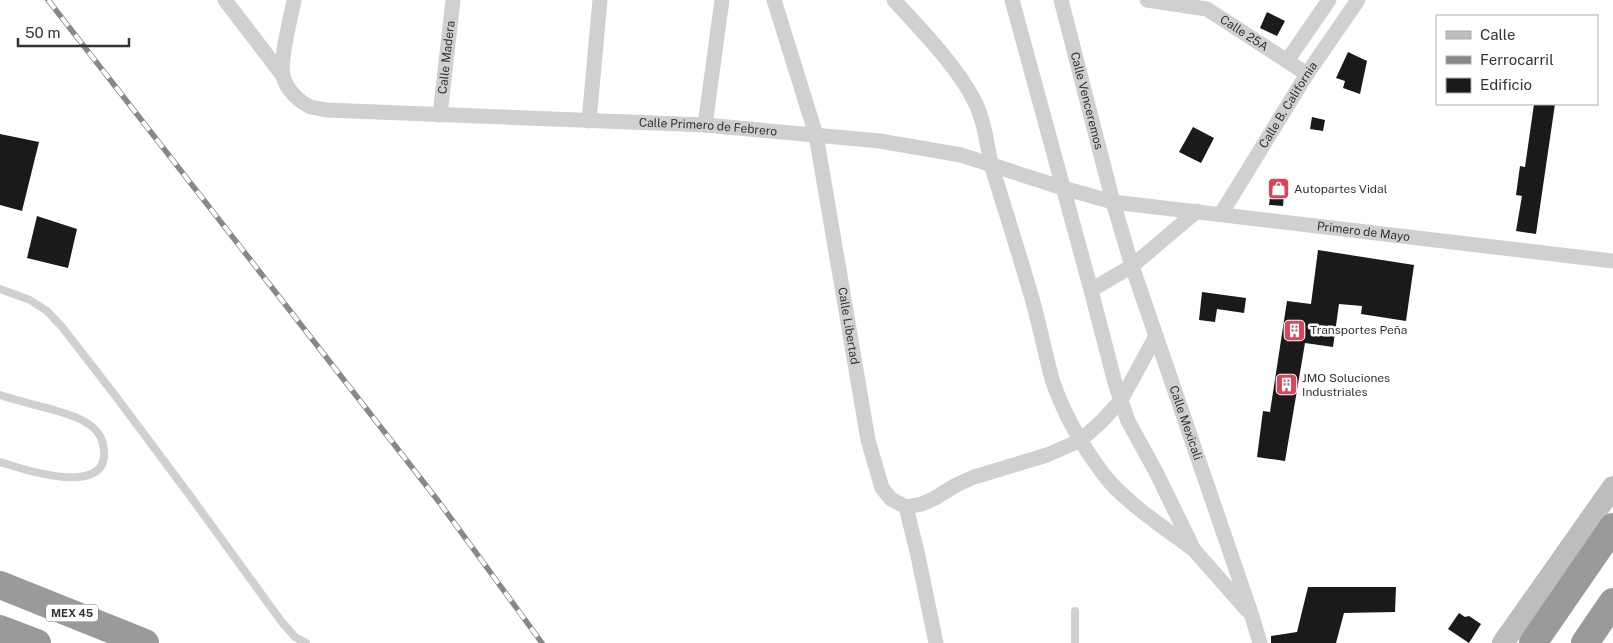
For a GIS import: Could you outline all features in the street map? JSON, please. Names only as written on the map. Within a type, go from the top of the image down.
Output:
[{"type":"highway","points":[[1533,643],[1613,527]]},
{"type":"highway","name":"MEX 45","points":[[0,585],[144,643]]},
{"type":"highway","points":[[1585,643],[1613,602]]},
{"type":"highway","points":[[0,629],[37,643]]},
{"type":"street","points":[[225,0],[283,76]]},
{"type":"street","points":[[283,76],[283,60],[294,0]]},
{"type":"street","name":"Calle Madera","points":[[440,115],[453,0]]},
{"type":"street","points":[[589,121],[600,0]]},
{"type":"street","points":[[705,125],[722,0]]},
{"type":"street","name":"Calle Libertad","points":[[774,0],[816,135],[868,440],[882,488],[891,499],[906,507]]},
{"type":"street","points":[[894,0],[951,65],[975,101],[982,121],[991,164],[1033,303],[1052,378],[1062,404],[1081,440],[1116,488],[1194,550],[1252,616]]},
{"type":"street","points":[[1012,0],[1115,383],[1128,421],[1156,472],[1194,550]]},
{"type":"street","name":"Calle Venceremos","points":[[1061,0],[1113,202]]},
{"type":"street","name":"Calle 25A","points":[[1147,0],[1207,5],[1307,74]]},
{"type":"street","points":[[1287,61],[1329,0]]},
{"type":"street","points":[[1343,23],[1346,0]]},
{"type":"street","name":"Calle B. California","points":[[1221,214],[1307,74],[1358,0]]},
{"type":"street","name":"Calle Primero de Febrero","points":[[283,76],[288,88],[297,97],[310,106],[326,110],[705,125],[880,141],[961,156],[1113,202]]},
{"type":"street","name":"Primero de Mayo","points":[[1113,202],[1613,261]]},
{"type":"street","name":"Calle Mexicali","points":[[1113,202],[1132,266],[1260,643]]},
{"type":"street","points":[[1091,290],[1132,266],[1197,211]]},
{"type":"street","points":[[936,643],[906,507],[922,504],[974,477],[1047,455],[1081,440],[1121,400],[1156,336]]},
{"type":"street","points":[[1503,643],[1613,487]]},
{"type":"lane","points":[[0,289],[30,300],[48,311],[188,492],[280,621],[295,637],[306,643]]},
{"type":"lane","points":[[0,395],[67,414],[86,422],[97,430],[103,441],[104,455],[100,467],[88,476],[65,477],[37,473],[0,462]]},
{"type":"lane","points":[[1075,643],[1076,612]]},
{"type":"building","points":[[1267,12],[1285,21],[1277,36],[1260,28]]},
{"type":"building","points":[[1348,52],[1367,61],[1360,94],[1343,88],[1345,81],[1336,78]]},
{"type":"building","points":[[1534,105],[1555,105],[1536,234],[1516,231],[1522,196],[1516,195],[1520,166],[1525,167]]},
{"type":"building","points":[[1312,117],[1325,120],[1323,131],[1310,129]]},
{"type":"building","points":[[1193,127],[1214,138],[1201,163],[1179,152]]},
{"type":"building","points":[[0,134],[39,142],[22,211],[0,205]]},
{"type":"building","name":"Autopartes Vidal","points":[[1272,181],[1285,182],[1283,206],[1269,205]]},
{"type":"building","points":[[37,216],[77,229],[68,268],[27,258]]},
{"type":"building","points":[[1318,250],[1414,265],[1406,321],[1361,314],[1362,306],[1339,304],[1333,347],[1305,343],[1285,461],[1257,457],[1263,411],[1270,412],[1287,301],[1311,304]]},
{"type":"building","points":[[1202,292],[1246,298],[1244,313],[1217,309],[1215,322],[1199,320]]},
{"type":"building","points":[[1308,587],[1396,587],[1395,612],[1344,613],[1336,643],[1271,643],[1271,636],[1297,632]]},
{"type":"building","points":[[1459,613],[1465,617],[1469,616],[1481,624],[1469,643],[1448,629]]},
{"type":"railway","points":[[48,0],[439,502],[542,643]]},
{"type":"place","name":"Autopartes Vidal","points":[[1278,189]]},
{"type":"place","name":"Transportes Peña","points":[[1294,330]]},
{"type":"place","name":"JMO Soluciones Industriales","points":[[1286,385]]}]
